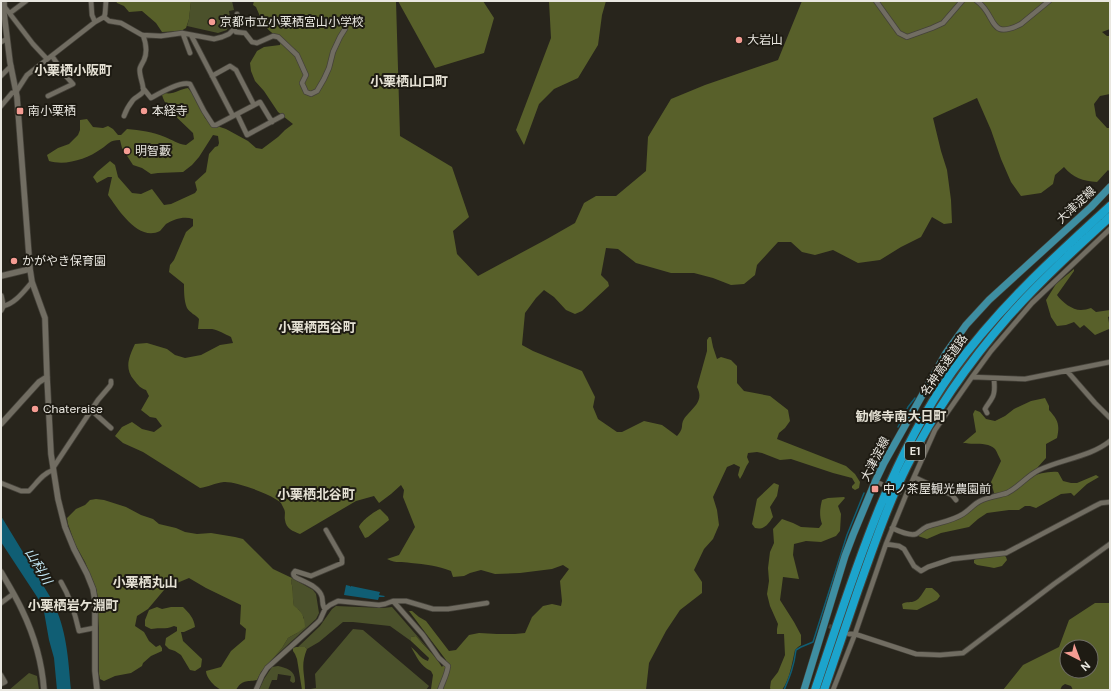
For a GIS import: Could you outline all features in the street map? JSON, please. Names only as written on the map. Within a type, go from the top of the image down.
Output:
[{"type":"highway","name":"名神高速道路","points":[[815,690],[863,550],[882,501],[906,449],[932,404],[966,354],[1002,311],[1037,273],[1110,206]]},
{"type":"highway","name":"名神高速道路","points":[[824,690],[884,518],[908,465],[936,415],[973,360],[1009,316],[1054,269],[1110,217]]},
{"type":"main road","name":"大津淀線","points":[[804,690],[826,625],[852,535],[878,483],[893,446],[946,353],[966,325],[989,300],[1091,207],[1110,187]]},
{"type":"street","points":[[10,13],[26,1]]},
{"type":"street","points":[[90,1],[92,15],[95,22]]},
{"type":"street","points":[[1,106],[12,93],[16,92],[27,75],[95,22],[104,17],[106,1]]},
{"type":"street","points":[[876,1],[899,33],[906,38],[943,22],[962,1]]},
{"type":"street","points":[[976,1],[987,11],[995,26],[1002,30],[1021,24],[1049,1]]},
{"type":"street","points":[[4,4],[33,44],[47,59]]},
{"type":"street","points":[[4,4],[11,66],[16,92],[30,269],[32,282],[46,318],[47,377],[53,469],[65,528],[93,589],[95,601],[94,628],[97,690]]},
{"type":"street","points":[[104,17],[109,21],[121,23],[143,35],[161,36],[184,34],[214,38],[222,37],[234,30],[237,14]]},
{"type":"street","points":[[234,30],[236,32],[245,33],[252,42],[257,44],[273,36],[278,37],[297,55],[306,75],[302,83],[306,92],[311,94],[317,90],[324,79],[329,68],[333,52],[345,29]]},
{"type":"street","points":[[184,34],[190,53]]},
{"type":"street","points":[[143,35],[147,52],[140,68],[141,82],[143,88],[151,98],[160,92],[185,83],[190,84],[213,125],[216,125],[260,102],[272,122]]},
{"type":"street","points":[[191,35],[212,76],[247,135],[282,116]]},
{"type":"street","points":[[1,42],[8,39]]},
{"type":"street","points":[[48,96],[73,84],[52,56]]},
{"type":"street","points":[[1,76],[11,66]]},
{"type":"street","points":[[212,76],[230,66],[236,70],[254,105]]},
{"type":"street","points":[[124,116],[126,110],[133,100],[142,92],[143,88]]},
{"type":"street","points":[[833,690],[855,634],[904,494],[914,477],[935,430],[972,377],[1032,303],[1110,229]]},
{"type":"street","points":[[1,276],[30,269]]},
{"type":"street","points":[[1,296],[2,308],[16,299],[32,282]]},
{"type":"street","points":[[972,377],[1026,380],[1110,362]]},
{"type":"street","points":[[1067,371],[1110,418]]},
{"type":"street","points":[[1,424],[39,382],[47,377]]},
{"type":"street","points":[[987,413],[985,409],[995,393],[994,378]]},
{"type":"street","points":[[1,483],[21,491],[29,491],[46,473],[53,469],[91,410],[110,386],[111,381]]},
{"type":"street","points":[[91,410],[111,428]]},
{"type":"street","points":[[892,528],[906,534],[916,534],[927,526],[954,519],[965,513],[976,503],[1006,493],[1040,470],[1094,451],[1103,447],[1110,441]]},
{"type":"street","points":[[914,477],[952,495],[956,500]]},
{"type":"street","points":[[886,544],[899,546],[904,549],[914,566],[921,571],[928,567],[952,559],[1006,553],[1101,503],[1110,502]]},
{"type":"street","points":[[325,609],[318,589],[295,577],[293,573],[297,571],[312,576],[342,563],[342,558],[326,530]]},
{"type":"street","points":[[849,634],[855,634],[916,654],[940,655],[963,653],[1054,584],[1110,544]]},
{"type":"street","points":[[1,572],[22,609],[34,638],[42,672],[44,690]]},
{"type":"street","points":[[64,584],[79,630],[94,628]]},
{"type":"street","points":[[1,603],[13,594]]},
{"type":"street","points":[[256,690],[267,668],[320,620],[327,607],[338,601],[379,605],[393,601],[406,601],[433,609],[448,609],[487,603]]},
{"type":"street","points":[[393,601],[423,635],[439,658],[448,666],[447,675],[440,690]]},
{"type":"street","points":[[1,675],[5,682],[1,684]]},
{"type":"green space","points":[[116,1],[191,1],[189,19],[186,28],[181,31],[162,32],[156,23],[142,11],[129,12],[124,6]]},
{"type":"green space","name":"京都市立小栗栖宮山小学校","points":[[191,1],[232,1],[234,10],[229,11],[230,17],[227,30],[218,33],[187,26]]},
{"type":"green space","points":[[254,1],[396,1],[400,136],[452,167],[469,217],[453,231],[457,254],[478,276],[575,223],[584,203],[596,196],[616,196],[646,171],[648,137],[671,99],[705,85],[778,60],[802,1],[1110,1],[1110,29],[1102,32],[1107,36],[1110,36],[1110,94],[1100,96],[1094,104],[1096,116],[1107,128],[1110,128],[1110,172],[1108,170],[1097,182],[1092,182],[1075,176],[1064,167],[1055,175],[1053,184],[1041,193],[1021,196],[1011,182],[977,98],[933,118],[947,170],[952,223],[944,224],[932,217],[921,237],[880,260],[858,263],[833,250],[815,255],[802,252],[791,242],[778,242],[757,265],[755,275],[744,284],[731,285],[694,273],[671,273],[636,263],[618,249],[606,248],[601,275],[608,282],[609,286],[582,311],[575,314],[566,310],[554,297],[544,290],[525,313],[522,345],[582,371],[595,397],[593,407],[598,419],[617,432],[622,432],[644,421],[662,425],[677,436],[682,429],[684,418],[698,401],[699,391],[697,387],[707,351],[707,340],[711,337],[717,359],[721,357],[731,360],[737,366],[737,383],[744,391],[770,396],[788,410],[790,421],[779,433],[777,439],[846,466],[855,474],[860,482],[859,488],[855,490],[852,488],[855,483],[852,478],[791,459],[780,460],[757,452],[748,453],[747,457],[749,462],[740,479],[738,475],[740,467],[734,464],[727,467],[713,497],[719,525],[713,539],[704,549],[694,570],[702,582],[702,593],[680,610],[666,631],[649,663],[646,690],[430,690],[433,675],[431,671],[421,664],[411,647],[425,660],[428,661],[429,658],[411,641],[411,637],[416,636],[442,667],[446,660],[409,611],[412,611],[426,621],[449,651],[456,650],[469,635],[479,633],[525,633],[532,617],[543,606],[552,604],[561,606],[560,581],[569,569],[563,565],[552,569],[495,574],[481,570],[464,576],[453,577],[451,571],[441,568],[387,559],[399,555],[415,527],[403,497],[404,490],[401,485],[379,503],[374,496],[356,501],[300,534],[288,528],[285,519],[285,510],[281,503],[271,496],[245,486],[229,482],[200,488],[143,452],[123,443],[115,436],[122,427],[132,422],[142,429],[154,432],[162,426],[156,418],[150,417],[141,410],[149,396],[146,390],[135,382],[129,371],[128,362],[135,344],[147,343],[167,349],[175,355],[185,358],[201,355],[220,345],[233,343],[231,337],[219,331],[212,329],[198,329],[199,319],[188,310],[186,305],[184,284],[169,272],[170,265],[174,260],[186,232],[193,226],[193,219],[179,218],[166,224],[160,231],[152,233],[144,232],[137,228],[123,215],[108,195],[112,177],[108,177],[97,183],[93,177],[110,161],[115,165],[118,177],[132,193],[141,194],[152,189],[164,205],[171,204],[195,193],[197,190],[195,182],[206,172],[209,154],[215,147],[218,146],[219,143],[218,136],[213,135],[199,157],[183,172],[151,174],[142,168],[133,165],[122,148],[120,140],[111,142],[95,153],[76,161],[62,163],[49,161],[47,155],[58,148],[69,144],[78,135],[80,130],[80,120],[87,119],[93,127],[103,128],[108,126],[118,135],[121,135],[127,129],[142,131],[160,135],[186,145],[194,139],[193,133],[168,109],[162,95],[188,88],[195,97],[205,118],[211,124],[226,129],[248,141],[256,148],[262,149],[293,124],[278,112],[264,91],[255,81],[251,71],[250,63],[257,51],[264,47],[280,45],[281,39],[268,30],[256,7],[253,5]]},
{"type":"green space","points":[[398,1],[483,1],[494,18],[484,53],[435,68]]},
{"type":"green space","points":[[549,1],[606,1],[602,15],[598,45],[578,78],[554,89],[539,104],[524,145],[516,130],[551,38]]},
{"type":"green space","points":[[1074,269],[1057,295],[1074,309],[1083,310],[1091,308],[1096,312],[1110,310],[1110,316],[1108,317],[1109,329],[1095,335],[1084,325],[1080,328],[1074,322],[1057,326],[1051,317],[1046,300],[1056,284]]},
{"type":"green space","points":[[1045,398],[1049,406],[1049,410],[1058,422],[1057,438],[1046,444],[1046,458],[1029,477],[1047,472],[1058,472],[1063,481],[1077,483],[1096,475],[1099,477],[1087,484],[1074,496],[1071,493],[1061,494],[1036,508],[1025,506],[1019,510],[987,513],[969,527],[941,533],[927,539],[915,535],[927,528],[952,521],[978,500],[990,499],[994,493],[991,482],[1001,461],[995,449],[984,444],[963,443],[976,432],[973,414],[975,410],[980,412],[986,419],[995,421],[1014,409],[1031,401]]},
{"type":"green space","points":[[774,483],[779,485],[777,496],[770,507],[773,517],[764,527],[755,528],[752,524],[757,499]]},
{"type":"green space","points":[[845,498],[838,506],[841,514],[840,531],[836,536],[821,542],[806,541],[794,544],[793,555],[799,579],[783,577],[780,600],[801,635],[801,645],[795,650],[785,686],[782,690],[771,690],[771,681],[778,672],[785,655],[784,634],[777,634],[778,624],[770,606],[767,594],[770,552],[774,543],[773,529],[782,519],[801,527],[819,528],[822,524],[820,512],[822,500]]},
{"type":"green space","points":[[96,499],[126,507],[141,515],[153,519],[159,524],[185,532],[197,534],[211,533],[243,539],[273,569],[292,578],[291,582],[294,606],[302,615],[305,627],[288,638],[282,648],[261,672],[257,680],[240,684],[236,690],[220,689],[210,680],[206,674],[206,671],[221,667],[231,651],[245,639],[246,629],[240,624],[241,605],[189,578],[164,590],[148,609],[137,616],[135,626],[144,632],[149,641],[156,647],[160,645],[162,651],[151,656],[143,663],[142,666],[131,673],[115,676],[104,681],[100,679],[99,603],[96,588],[85,562],[75,544],[67,518],[76,509],[85,505],[90,500]]},
{"type":"green space","points":[[380,509],[389,520],[365,538],[359,527],[360,525],[365,519]]},
{"type":"green space","points":[[1004,555],[1007,560],[1002,566],[994,568],[977,565],[974,563],[974,560],[979,557]]},
{"type":"green space","points":[[292,578],[313,590],[316,594],[319,613],[316,619],[270,661],[282,648],[288,638],[297,633],[304,618],[299,610],[294,607],[291,582]]},
{"type":"green space","points":[[926,588],[932,588],[938,593],[940,596],[937,600],[917,610],[903,609],[902,604],[917,600]]},
{"type":"green space","points":[[1095,603],[1110,603],[1110,690],[1073,690],[1071,686],[1065,684],[1060,690],[1003,690],[1023,665],[1059,647],[1059,679],[1099,679],[1099,639],[1062,639],[1069,620]]},
{"type":"green space","points":[[336,606],[392,607],[432,653],[416,636],[411,637],[411,641],[390,626],[353,622],[343,622],[319,642],[307,649],[305,647],[298,647],[320,626],[332,609]]},
{"type":"green space","points":[[157,607],[162,609],[183,607],[192,618],[195,627],[181,632],[183,641],[202,659],[201,667],[195,671],[190,670],[181,655],[169,649],[165,645],[166,638],[177,631],[177,627],[174,626],[168,628],[151,629],[145,626],[145,620],[149,610]]},
{"type":"green space","points":[[353,629],[363,630],[429,686],[426,690],[305,690],[316,688],[315,674]]},
{"type":"green space","points":[[305,647],[307,649],[303,665],[305,690],[302,690],[297,659],[293,651],[293,648]]},
{"type":"green space","points":[[278,666],[288,669],[294,675],[295,682],[293,683],[290,681],[291,676],[278,674],[277,680],[272,680],[268,690],[259,690],[272,667]]},
{"type":"green space","points":[[29,673],[37,676],[39,690],[9,690]]},
{"type":"water","points":[[1,516],[52,600],[57,611],[66,644],[71,690],[57,690],[54,658],[43,606],[1,542]]},
{"type":"water","points":[[346,585],[380,592],[379,595],[385,596],[379,597],[378,600],[344,595]]},
{"type":"waterway","points":[[898,427],[908,407],[915,398]]},
{"type":"waterway","points":[[875,470],[884,453]]},
{"type":"waterway","points":[[784,690],[792,671],[796,650],[813,642],[847,535],[864,493]]},
{"type":"tunnel","points":[[881,484],[902,493]]},
{"type":"tunnel","points":[[829,626],[846,633]]},
{"type":"place","name":"京都市立小栗栖宮山小学校","points":[[212,22]]},
{"type":"place","name":"大岩山","points":[[739,40]]},
{"type":"place","name":"南小栗栖","points":[[20,111]]},
{"type":"place","name":"本経寺","points":[[144,111]]},
{"type":"place","name":"明智藪","points":[[127,151]]},
{"type":"place","name":"かがやき保育園","points":[[14,261]]},
{"type":"place","name":"Chateraise","points":[[35,409]]},
{"type":"place","name":"中ノ茶屋観光農園前","points":[[875,489]]},
{"type":"district","name":"小栗栖小阪町","points":[[73,70]]},
{"type":"district","name":"小栗栖山口町","points":[[409,81]]},
{"type":"district","name":"小栗栖西谷町","points":[[317,327]]},
{"type":"district","name":"勧修寺南大日町","points":[[901,416]]},
{"type":"district","name":"小栗栖北谷町","points":[[316,494]]},
{"type":"district","name":"小栗栖丸山","points":[[145,582]]},
{"type":"district","name":"小栗栖岩ケ淵町","points":[[73,605]]},
{"type":"water label","name":"山科川","points":[[39,566]]}]
